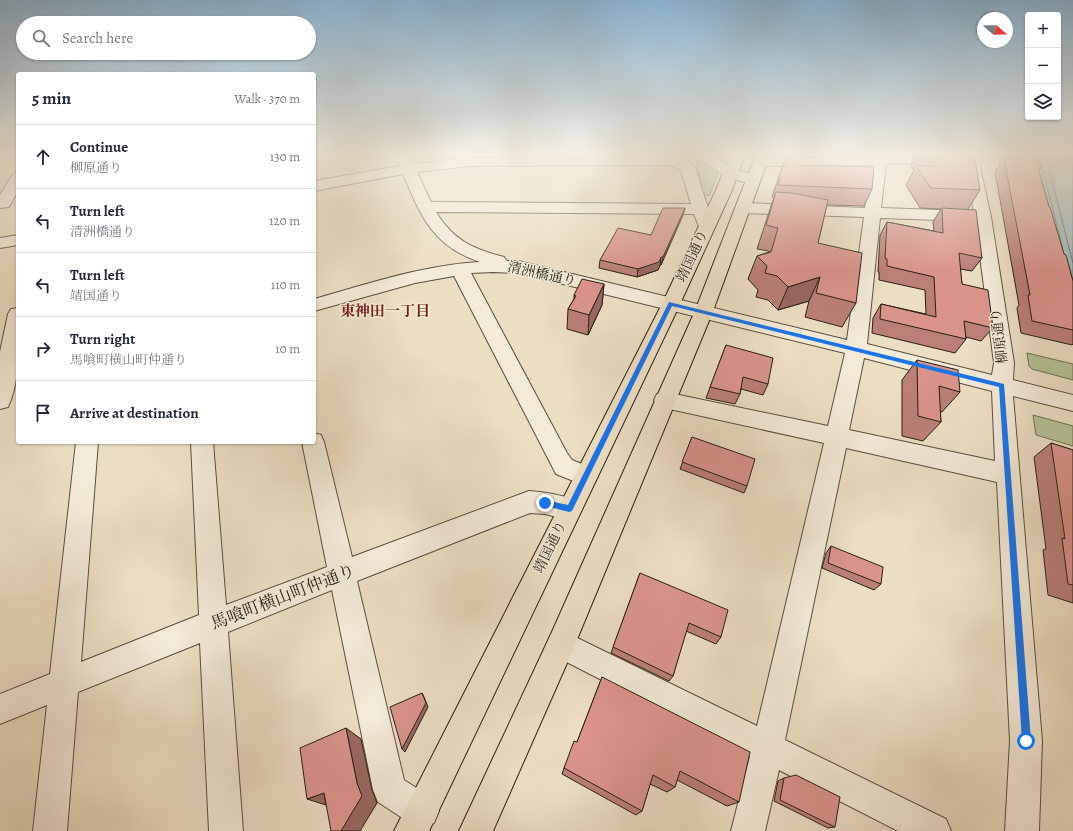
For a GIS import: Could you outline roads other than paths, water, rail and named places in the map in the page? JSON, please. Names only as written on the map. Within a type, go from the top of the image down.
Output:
[{"type":"main road","name":"靖国通り","points":[[417,821],[671,304],[721,193]]},
{"type":"main road","name":"靖国通り","points":[[476,831],[561,644],[704,311],[749,193]]},
{"type":"street","points":[[7,204],[11,193]]},
{"type":"street","points":[[420,193],[439,229],[448,239],[482,257],[518,267]]},
{"type":"street","points":[[695,193],[706,226]]},
{"type":"street","points":[[748,831],[856,349],[876,193]]},
{"type":"street","name":"柳原通り","points":[[978,193],[983,216],[1004,363],[1002,385],[1026,741],[1022,831]]},
{"type":"street","points":[[427,207],[700,209]]},
{"type":"street","points":[[744,208],[983,216]]},
{"type":"street","points":[[0,243],[16,240]]},
{"type":"street","name":"清洲橋通り","points":[[316,304],[460,268],[485,266],[518,267],[704,311],[1073,403]]},
{"type":"street","points":[[460,268],[559,460],[564,467],[586,476]]},
{"type":"street","points":[[5,388],[16,325]]},
{"type":"street","points":[[665,400],[1008,474]]},
{"type":"street","points":[[50,831],[87,444]]},
{"type":"street","points":[[202,444],[226,831]]},
{"type":"street","points":[[313,444],[344,574],[390,790],[417,821]]},
{"type":"street","name":"馬喰町横山町仲通り","points":[[0,709],[214,623],[529,502],[545,503],[569,509]]},
{"type":"street","points":[[561,644],[934,831]]},
{"type":"water","points":[[1039,193],[1073,193],[1073,322]]},
{"type":"district","name":"東神田一丁目","points":[[385,311]]}]
